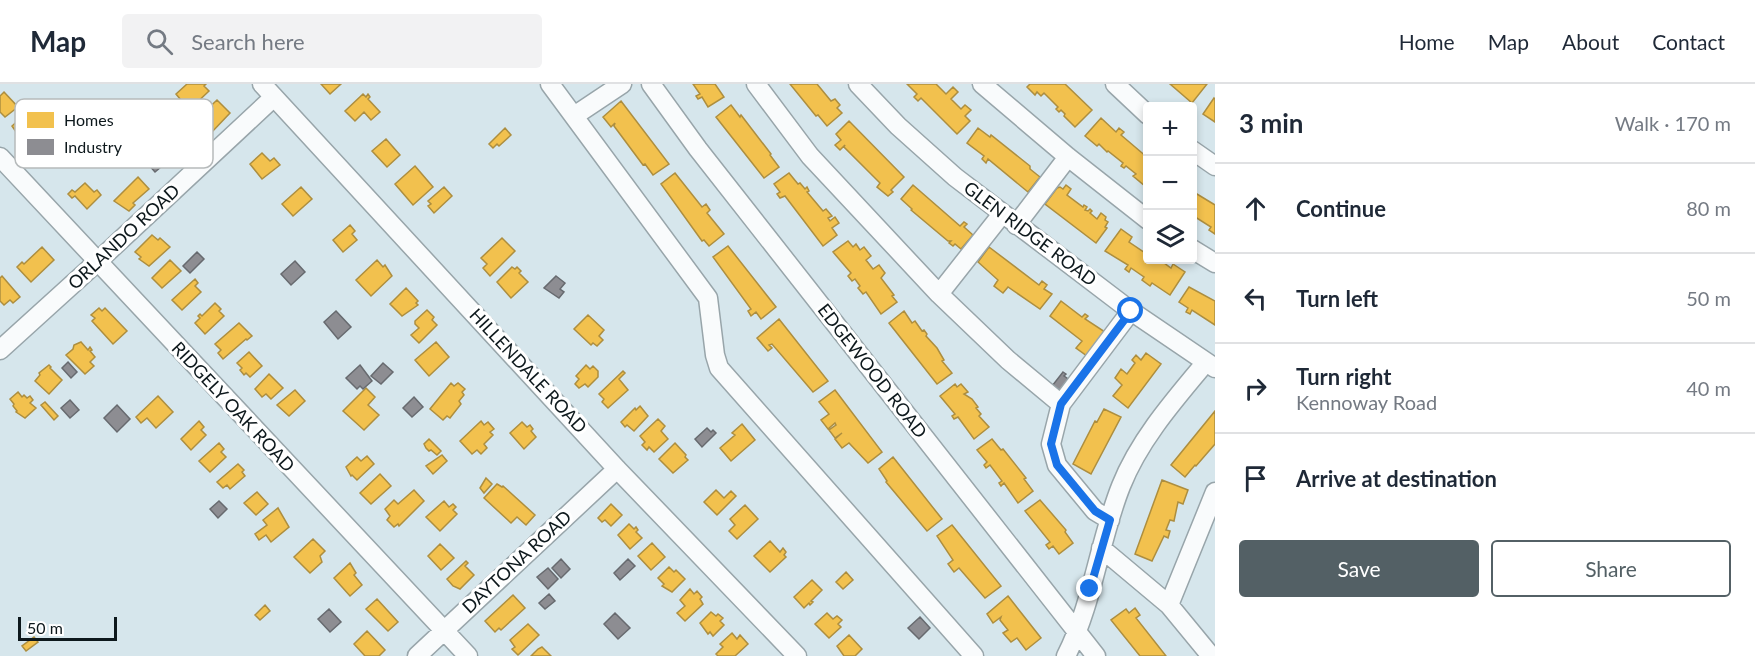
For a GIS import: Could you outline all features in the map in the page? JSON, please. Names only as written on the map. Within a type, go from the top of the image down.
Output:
[{"type":"street","points":[[550,84],[708,298],[715,355],[719,368],[974,656]]},
{"type":"street","points":[[574,116],[622,84]]},
{"type":"street","name":"EDGEWOOD ROAD","points":[[651,84],[698,149],[1096,656]]},
{"type":"street","points":[[756,84],[810,156],[939,294],[1008,360],[1061,404]]},
{"type":"street","name":"GLEN RIDGE ROAD","points":[[858,84],[906,133],[955,177],[1131,311],[1211,365]]},
{"type":"street","points":[[1115,84],[1143,109]]},
{"type":"street","points":[[987,86],[1068,157],[1143,216]]},
{"type":"street","name":"ORLANDO ROAD","points":[[213,146],[268,91]]},
{"type":"street","name":"HILLENDALE ROAD","points":[[268,91],[617,469],[797,656]]},
{"type":"street","points":[[1197,153],[1215,166]]},
{"type":"street","name":"RIDGELY OAK ROAD","points":[[0,157],[468,656]]},
{"type":"street","points":[[1016,225],[1068,157]]},
{"type":"street","name":"ORLANDO ROAD","points":[[0,350],[97,262],[191,168]]},
{"type":"street","points":[[939,294],[1002,214]]},
{"type":"street","points":[[1197,252],[1215,263]]},
{"type":"street","points":[[1110,520],[1095,511],[1057,465],[1051,444],[1061,404],[1131,311]]},
{"type":"street","points":[[1066,656],[1078,634],[1121,484],[1161,419],[1211,365]]},
{"type":"street","name":"DAYTONA ROAD","points":[[417,656],[617,469]]},
{"type":"street","points":[[1169,605],[1215,492]]},
{"type":"street","points":[[1101,548],[1169,605],[1210,656]]},
{"type":"building: Homes","points":[[187,84],[206,84],[204,86],[209,91],[201,99],[180,99],[176,94]]},
{"type":"building: Homes","points":[[321,84],[341,84],[330,94]]},
{"type":"building: Homes","points":[[693,84],[715,84],[724,97],[708,107],[702,97],[698,99],[696,96],[700,94]]},
{"type":"building: Homes","points":[[790,84],[817,84],[831,101],[835,99],[840,105],[837,108],[842,113],[827,126]]},
{"type":"building: Homes","points":[[907,84],[936,84],[946,94],[953,87],[958,92],[951,99],[961,109],[965,105],[971,110],[965,116],[970,121],[957,134],[921,98],[918,101],[914,97],[917,94]]},
{"type":"building: Homes","points":[[1030,84],[1065,84],[1092,110],[1075,127],[1061,110],[1059,112],[1056,109],[1058,107],[1044,93],[1041,96],[1037,92],[1035,95],[1027,87]]},
{"type":"building: Homes","points":[[1170,84],[1207,84],[1191,102]]},
{"type":"building: Homes","points":[[4,92],[15,104],[15,109],[5,117],[0,112],[0,96]]},
{"type":"building: Homes","points":[[363,94],[366,97],[368,94],[370,97],[368,99],[380,112],[371,120],[364,112],[355,121],[345,111]]},
{"type":"building: Homes","points":[[1215,99],[1215,122],[1203,114]]},
{"type":"building: Homes","points":[[217,100],[230,113],[213,131],[213,104]]},
{"type":"building: Homes","points":[[621,101],[669,164],[653,175],[614,126],[615,123],[611,127],[603,117]]},
{"type":"building: Homes","points":[[731,105],[779,167],[764,178],[716,117]]},
{"type":"building: Homes","points":[[1101,118],[1116,132],[1119,128],[1124,132],[1121,135],[1143,154],[1143,184],[1133,176],[1136,174],[1126,166],[1124,168],[1121,166],[1123,163],[1085,136]]},
{"type":"building: Homes","points":[[849,121],[904,177],[888,196],[877,187],[880,183],[844,147],[845,145],[840,150],[835,145],[841,140],[836,134]]},
{"type":"building: Homes","points":[[505,128],[511,135],[499,146],[497,144],[493,148],[489,144]]},
{"type":"building: Homes","points":[[978,128],[990,137],[991,135],[1030,166],[1030,169],[1040,177],[1028,192],[988,159],[986,163],[982,159],[984,156],[967,143]]},
{"type":"building: Homes","points":[[386,139],[400,155],[387,167],[372,151]]},
{"type":"building: Homes","points":[[262,153],[270,161],[274,158],[280,165],[262,179],[250,164]]},
{"type":"building: Homes","points":[[415,166],[433,187],[413,205],[395,184]]},
{"type":"building: Homes","points":[[675,173],[702,207],[706,204],[710,210],[707,213],[724,234],[709,246],[704,240],[702,241],[661,184]]},
{"type":"building: Homes","points":[[789,173],[798,184],[800,183],[805,189],[807,187],[809,191],[807,192],[823,211],[826,209],[832,216],[828,218],[830,221],[835,217],[839,223],[832,228],[837,235],[823,246],[785,196],[780,198],[777,194],[780,192],[774,184]]},
{"type":"building: Homes","points":[[138,177],[149,189],[133,203],[135,205],[129,211],[114,201]]},
{"type":"building: Homes","points":[[85,183],[101,195],[87,209],[75,196],[72,198],[68,194],[72,190],[75,192]]},
{"type":"building: Homes","points":[[913,185],[960,226],[964,222],[967,224],[964,227],[973,235],[961,249],[949,243],[951,241],[948,241],[911,210],[901,199]]},
{"type":"building: Homes","points":[[1066,185],[1071,189],[1067,195],[1083,207],[1084,205],[1087,207],[1085,210],[1090,209],[1092,211],[1090,213],[1097,219],[1101,213],[1106,217],[1105,220],[1108,222],[1105,227],[1107,228],[1096,243],[1045,204],[1057,188],[1063,189]]},
{"type":"building: Homes","points":[[301,187],[312,199],[293,216],[282,204]]},
{"type":"building: Homes","points":[[444,187],[452,196],[434,213],[428,206],[431,204],[428,201]]},
{"type":"building: Homes","points":[[1197,194],[1215,205],[1215,234],[1209,230],[1211,227],[1197,218]]},
{"type":"building: Homes","points":[[350,225],[355,231],[352,234],[357,240],[343,252],[333,240]]},
{"type":"building: Homes","points":[[1121,229],[1132,237],[1129,242],[1143,252],[1143,264],[1166,264],[1171,268],[1173,264],[1185,272],[1170,295],[1152,283],[1150,286],[1142,280],[1144,277],[1131,268],[1129,272],[1125,269],[1128,265],[1105,251]]},
{"type":"building: Homes","points":[[152,235],[158,240],[160,238],[170,247],[149,266],[139,259],[141,257],[135,252]]},
{"type":"building: Homes","points":[[502,238],[515,251],[490,276],[483,268],[487,264],[481,258]]},
{"type":"building: Homes","points":[[848,241],[853,247],[856,244],[860,250],[864,247],[871,256],[866,260],[873,269],[879,265],[885,273],[881,278],[897,302],[881,314],[866,292],[863,294],[858,288],[860,286],[855,279],[852,281],[848,276],[851,273],[833,252]]},
{"type":"building: Homes","points":[[728,246],[776,307],[761,319],[756,312],[751,316],[748,311],[751,309],[713,257]]},
{"type":"building: Homes","points":[[42,247],[54,260],[31,282],[17,267],[22,262],[24,264]]},
{"type":"building: Homes","points":[[989,247],[1039,285],[1042,281],[1047,285],[1044,289],[1052,294],[1040,309],[1008,287],[1003,293],[994,286],[998,280],[978,262]]},
{"type":"building: Homes","points":[[170,260],[181,271],[162,288],[152,278]]},
{"type":"building: Homes","points":[[377,260],[383,267],[385,265],[392,276],[371,296],[356,280]]},
{"type":"building: Homes","points":[[512,267],[515,269],[517,267],[521,271],[519,273],[528,282],[511,298],[497,282]]},
{"type":"building: Homes","points":[[2,276],[20,297],[13,303],[10,300],[4,305],[0,301],[0,278]]},
{"type":"building: Homes","points":[[195,279],[198,283],[195,286],[201,292],[182,310],[172,300]]},
{"type":"building: Homes","points":[[1189,287],[1215,301],[1215,325],[1192,310],[1190,314],[1186,312],[1188,308],[1179,302]]},
{"type":"building: Homes","points":[[406,288],[418,301],[416,303],[418,305],[402,316],[390,304]]},
{"type":"building: Homes","points":[[1061,301],[1082,317],[1085,314],[1088,316],[1085,319],[1105,332],[1087,356],[1076,348],[1082,341],[1050,316]]},
{"type":"building: Homes","points":[[215,303],[224,316],[205,334],[195,323],[200,318],[198,316],[200,314],[202,316]]},
{"type":"building: Homes","points":[[99,308],[102,311],[105,308],[127,331],[113,344],[92,321],[95,318],[91,315]]},
{"type":"building: Homes","points":[[427,310],[434,317],[432,320],[437,325],[419,343],[411,335],[419,328],[415,321]]},
{"type":"building: Homes","points":[[904,311],[912,323],[915,321],[922,331],[924,330],[944,360],[942,361],[952,373],[937,384],[889,323]]},
{"type":"building: Homes","points":[[588,315],[604,330],[599,336],[603,340],[597,346],[593,343],[591,345],[574,329]]},
{"type":"building: Homes","points":[[779,319],[828,381],[813,392],[772,344],[769,345],[772,348],[768,351],[757,338]]},
{"type":"building: Homes","points":[[239,323],[252,336],[223,359],[218,353],[221,350],[215,344]]},
{"type":"building: Homes","points":[[81,342],[88,350],[90,347],[95,357],[90,362],[94,366],[85,374],[66,355],[74,345]]},
{"type":"building: Homes","points":[[436,342],[449,357],[429,376],[415,360]]},
{"type":"building: Homes","points":[[249,352],[262,366],[250,377],[246,373],[244,375],[237,363]]},
{"type":"building: Homes","points":[[1146,353],[1161,364],[1128,408],[1113,396],[1122,385],[1115,378],[1121,369],[1127,374],[1135,363],[1132,360],[1136,355],[1141,360]]},
{"type":"building: Homes","points":[[49,365],[62,380],[49,394],[35,381],[39,373]]},
{"type":"building: Homes","points":[[586,365],[590,369],[593,366],[598,371],[598,377],[588,387],[585,384],[579,388],[575,384],[579,379],[576,376]]},
{"type":"building: Homes","points":[[623,371],[625,373],[619,379],[628,390],[608,408],[602,402],[604,399],[599,394]]},
{"type":"building: Homes","points":[[269,374],[283,388],[271,399],[266,394],[262,397],[255,389]]},
{"type":"building: Homes","points":[[451,383],[454,386],[458,383],[465,389],[462,392],[464,395],[459,401],[461,404],[450,418],[447,416],[443,420],[430,409]]},
{"type":"building: Homes","points":[[955,384],[957,387],[961,384],[968,392],[964,394],[972,399],[981,414],[979,416],[989,427],[974,439],[958,417],[954,419],[952,416],[955,414],[940,396]]},
{"type":"building: Homes","points":[[366,388],[375,397],[368,405],[379,415],[364,430],[343,411]]},
{"type":"building: Homes","points":[[295,390],[305,401],[289,416],[277,405]]},
{"type":"building: Homes","points":[[835,390],[882,452],[868,463],[849,443],[842,448],[835,439],[842,433],[835,438],[829,430],[836,425],[835,423],[828,429],[821,420],[829,414],[819,402]]},
{"type":"building: Homes","points":[[18,392],[22,397],[30,396],[33,400],[30,403],[36,408],[25,418],[16,412],[10,399]]},
{"type":"building: Homes","points":[[158,396],[173,412],[156,428],[147,418],[141,423],[136,417]]},
{"type":"building: Homes","points":[[45,402],[58,416],[54,420],[41,405]]},
{"type":"building: Homes","points":[[640,406],[648,416],[634,431],[627,425],[625,427],[621,422]]},
{"type":"building: Homes","points":[[1104,409],[1121,417],[1091,474],[1073,464],[1095,421],[1097,422]]},
{"type":"building: Homes","points":[[1215,411],[1215,444],[1185,477],[1171,465]]},
{"type":"building: Homes","points":[[658,419],[665,426],[661,431],[668,439],[654,452],[642,445],[645,442],[640,436]]},
{"type":"building: Homes","points":[[199,421],[204,427],[201,430],[206,435],[191,450],[181,439]]},
{"type":"building: Homes","points":[[481,421],[484,425],[488,422],[494,429],[490,432],[493,435],[484,444],[487,448],[481,454],[477,450],[472,454],[460,441]]},
{"type":"building: Homes","points":[[522,422],[527,427],[530,425],[536,437],[524,449],[510,433]]},
{"type":"building: Homes","points":[[742,424],[755,440],[731,461],[720,448],[735,435],[732,433]]},
{"type":"building: Homes","points":[[429,439],[441,451],[437,455],[429,451],[424,444]]},
{"type":"building: Homes","points":[[992,439],[1026,478],[1024,479],[1033,491],[1018,503],[1004,483],[1001,486],[999,483],[1002,481],[990,465],[986,468],[984,465],[987,462],[977,450]]},
{"type":"building: Homes","points":[[219,443],[224,449],[221,452],[226,457],[210,472],[199,461]]},
{"type":"building: Homes","points":[[675,443],[688,460],[673,473],[659,459]]},
{"type":"building: Homes","points":[[442,455],[447,461],[433,474],[426,466]]},
{"type":"building: Homes","points":[[367,456],[374,464],[357,480],[351,476],[346,467],[357,457],[361,461]]},
{"type":"building: Homes","points":[[893,457],[942,519],[927,531],[886,482],[879,469]]},
{"type":"building: Homes","points":[[238,464],[244,470],[242,472],[245,476],[230,489],[227,485],[223,488],[217,482]]},
{"type":"building: Homes","points":[[380,474],[391,486],[371,504],[360,493]]},
{"type":"building: Homes","points":[[486,478],[492,484],[484,493],[480,488]]},
{"type":"building: Homes","points":[[1162,480],[1188,490],[1183,504],[1178,502],[1174,521],[1170,520],[1166,530],[1170,531],[1168,538],[1164,536],[1152,561],[1135,554]]},
{"type":"building: Homes","points":[[497,484],[503,486],[535,515],[526,525],[517,517],[511,523],[484,498]]},
{"type":"building: Homes","points":[[414,490],[424,501],[399,526],[398,524],[394,527],[387,520],[390,516],[385,509],[394,500],[398,504]]},
{"type":"building: Homes","points":[[716,490],[724,498],[731,491],[736,496],[717,515],[704,502]]},
{"type":"building: Homes","points":[[257,492],[268,504],[256,515],[244,503]]},
{"type":"building: Homes","points":[[1040,500],[1066,530],[1065,532],[1073,543],[1059,554],[1053,546],[1049,549],[1046,545],[1050,542],[1025,511]]},
{"type":"building: Homes","points":[[444,501],[449,507],[453,504],[456,507],[453,510],[457,514],[440,531],[426,517]]},
{"type":"building: Homes","points":[[611,504],[622,515],[611,526],[605,520],[602,522],[598,518]]},
{"type":"building: Homes","points":[[745,505],[758,519],[737,539],[729,531],[735,525],[730,519]]},
{"type":"building: Homes","points":[[278,508],[289,527],[271,542],[266,535],[259,540],[255,534],[267,525],[263,520]]},
{"type":"building: Homes","points":[[629,524],[634,529],[636,527],[638,530],[636,532],[642,538],[630,549],[618,535]]},
{"type":"building: Homes","points":[[952,525],[1001,586],[985,598],[959,568],[954,572],[948,564],[953,560],[937,536]]},
{"type":"building: Homes","points":[[313,539],[325,551],[320,556],[322,562],[310,573],[294,557]]},
{"type":"building: Homes","points":[[770,541],[780,552],[783,548],[786,557],[770,572],[754,556]]},
{"type":"building: Homes","points":[[652,543],[665,557],[651,570],[638,556]]},
{"type":"building: Homes","points":[[440,544],[454,558],[441,570],[428,556]]},
{"type":"building: Homes","points":[[466,561],[468,563],[465,566],[474,575],[460,589],[453,586],[447,579]]},
{"type":"building: Homes","points":[[350,563],[356,573],[354,575],[362,585],[350,596],[334,578]]},
{"type":"building: Homes","points":[[669,567],[685,579],[672,592],[662,586],[664,584],[658,578]]},
{"type":"building: Homes","points":[[846,572],[853,580],[843,589],[836,582]]},
{"type":"building: Homes","points":[[812,580],[822,590],[810,605],[809,603],[804,608],[794,597]]},
{"type":"building: Homes","points":[[690,589],[694,594],[697,591],[702,597],[700,599],[703,604],[685,621],[677,613],[685,606],[680,600]]},
{"type":"building: Homes","points":[[513,595],[525,608],[501,630],[499,628],[495,632],[485,621]]},
{"type":"building: Homes","points":[[1008,596],[1041,638],[1026,650],[1017,638],[1011,642],[1003,633],[1008,630],[1000,620],[1001,617],[993,623],[987,614]]},
{"type":"building: Homes","points":[[377,599],[398,622],[388,631],[366,609]]},
{"type":"building: Homes","points":[[265,605],[270,611],[260,620],[255,615]]},
{"type":"building: Homes","points":[[1135,608],[1140,615],[1136,618],[1166,656],[1140,656],[1111,620],[1126,609],[1129,613]]},
{"type":"building: Homes","points":[[711,612],[723,618],[720,621],[724,625],[713,636],[710,632],[708,634],[700,623]]},
{"type":"building: Homes","points":[[827,613],[833,619],[837,616],[842,620],[838,624],[841,627],[829,638],[815,624]]},
{"type":"building: Homes","points":[[528,624],[539,635],[518,655],[512,649],[515,647],[510,640]]},
{"type":"building: Homes","points":[[367,631],[385,650],[379,656],[365,656],[354,644]]},
{"type":"building: Homes","points":[[732,633],[737,639],[740,635],[748,644],[735,656],[718,656],[716,654],[723,647],[720,644]]},
{"type":"building: Homes","points":[[849,635],[862,649],[855,656],[844,656],[837,646]]},
{"type":"building: Homes","points":[[34,637],[38,642],[26,651],[22,646]]},
{"type":"building: Homes","points":[[542,647],[551,656],[531,656],[538,649]]},
{"type":"building: Industry","points":[[197,252],[204,259],[190,273],[183,266]]},
{"type":"building: Industry","points":[[295,261],[305,272],[291,285],[281,274]]},
{"type":"building: Industry","points":[[556,276],[565,283],[560,289],[564,292],[559,298],[544,288]]},
{"type":"building: Industry","points":[[336,311],[351,327],[338,339],[324,322]]},
{"type":"building: Industry","points":[[68,362],[77,372],[71,378],[62,368]]},
{"type":"building: Industry","points":[[383,363],[393,372],[381,384],[371,376]]},
{"type":"building: Industry","points":[[360,365],[372,381],[363,389],[360,386],[357,389],[346,378]]},
{"type":"building: Industry","points":[[1063,372],[1066,374],[1064,376],[1071,381],[1062,393],[1052,386]]},
{"type":"building: Industry","points":[[414,397],[423,407],[412,417],[403,408]]},
{"type":"building: Industry","points":[[70,400],[79,410],[70,418],[61,408]]},
{"type":"building: Industry","points":[[117,405],[130,419],[117,432],[104,418]]},
{"type":"building: Industry","points":[[707,428],[716,433],[702,447],[695,439]]},
{"type":"building: Industry","points":[[219,501],[227,509],[218,518],[210,509]]},
{"type":"building: Industry","points":[[561,559],[570,569],[561,578],[552,568]]},
{"type":"building: Industry","points":[[628,559],[635,566],[620,580],[614,573]]},
{"type":"building: Industry","points":[[548,568],[558,579],[548,589],[537,577]]},
{"type":"building: Industry","points":[[549,594],[555,601],[545,609],[539,603]]},
{"type":"building: Industry","points":[[329,609],[341,622],[330,632],[318,619]]},
{"type":"building: Industry","points":[[615,613],[630,628],[618,639],[604,624]]},
{"type":"building: Industry","points":[[920,617],[930,628],[919,639],[908,628]]},
{"type":"route","points":[[1090,589],[1110,520],[1095,511],[1057,465],[1051,444],[1061,404],[1131,311]]}]
